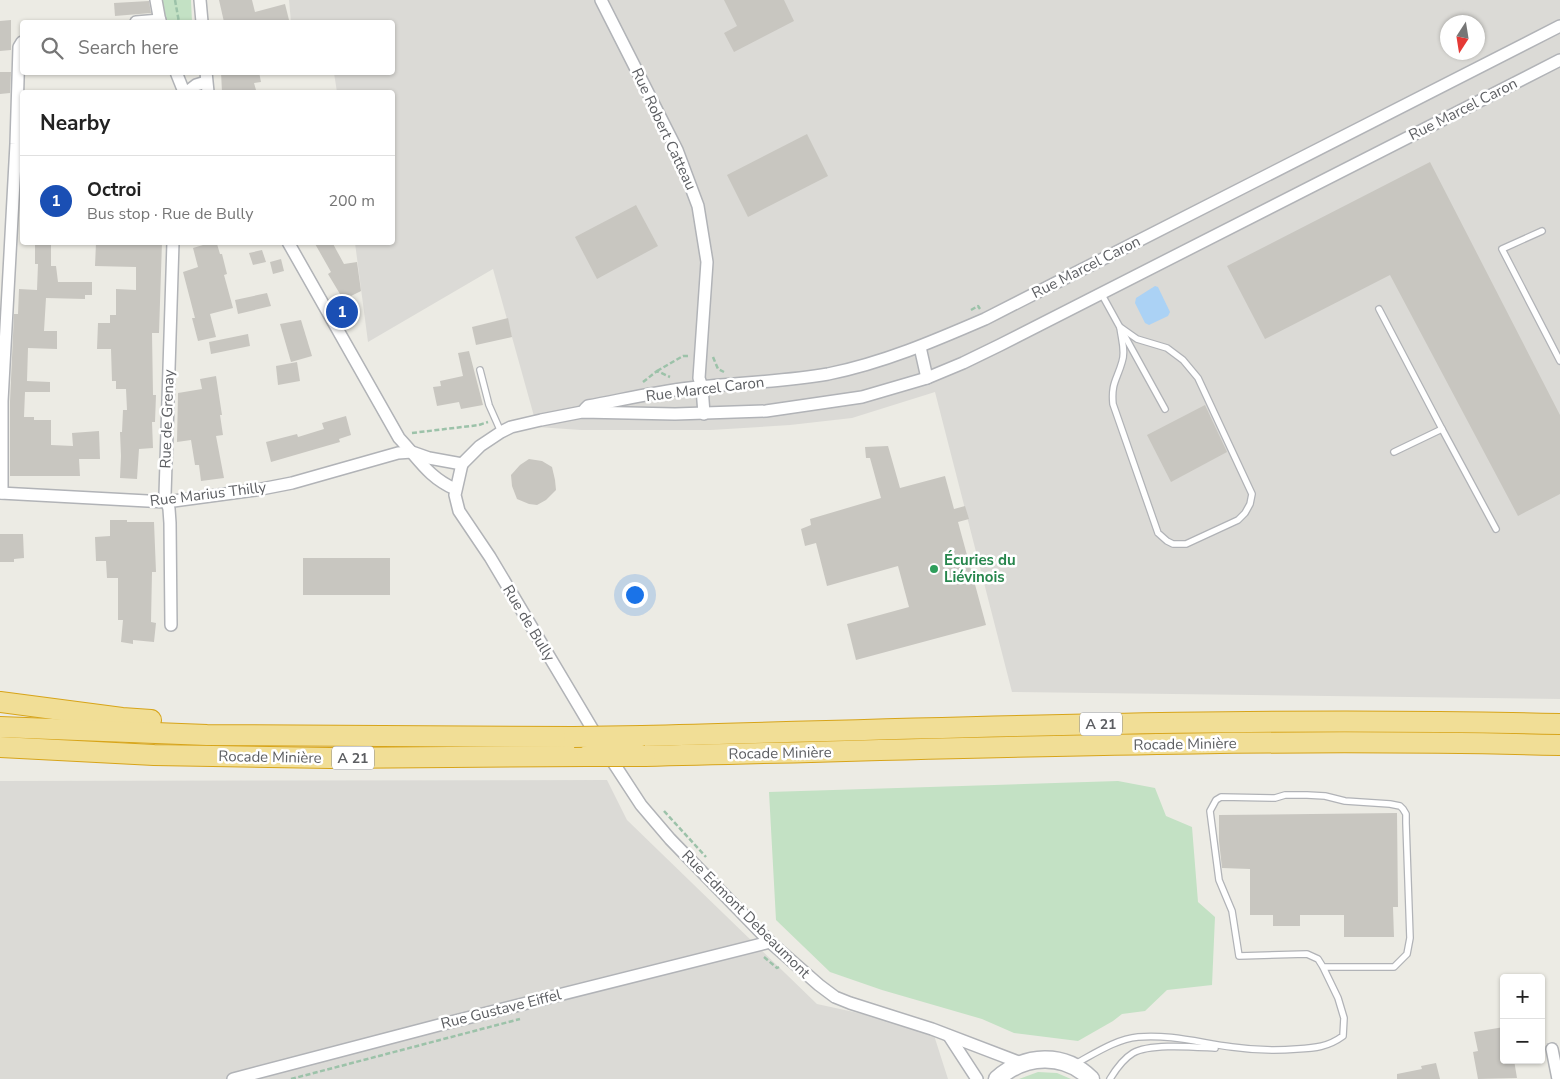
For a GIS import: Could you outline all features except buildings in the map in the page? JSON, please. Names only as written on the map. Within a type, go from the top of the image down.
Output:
[{"type":"highway","points":[[0,702],[122,718],[188,722],[207,734]]},
{"type":"highway","name":"Rocade Minière","points":[[0,727],[207,734],[574,737],[1206,721],[1423,721],[1560,724]]},
{"type":"highway","name":"Rocade Minière","points":[[0,747],[154,755],[330,758],[645,756],[1203,743],[1444,742],[1560,745]]},
{"type":"highway","points":[[0,761],[154,755]]},
{"type":"main road","points":[[997,1079],[1021,1063],[1038,1060],[1055,1060],[1072,1065],[1091,1079]]},
{"type":"street","points":[[156,0],[160,20]]},
{"type":"street","points":[[200,0],[202,20]]},
{"type":"street","name":"Rue Robert Catteau","points":[[601,0],[677,150],[698,206],[707,262],[699,378],[702,387],[704,414]]},
{"type":"street","name":"Rue Marcel Caron","points":[[582,412],[588,406],[662,392],[829,374],[920,347],[985,319],[1560,26]]},
{"type":"street","points":[[1,493],[2,402],[20,46]]},
{"type":"street","name":"Rue Marcel Caron","points":[[462,464],[480,446],[501,432],[526,423],[582,412],[704,414],[766,411],[862,397],[928,378],[963,363],[1560,60]]},
{"type":"street","points":[[177,75],[184,90]]},
{"type":"street","points":[[189,90],[207,82]]},
{"type":"street","name":"Rue de Grenay","points":[[170,625],[170,523],[165,494],[173,245]]},
{"type":"street","points":[[290,245],[399,438],[425,469],[442,483],[455,489],[462,464],[429,458],[412,452]]},
{"type":"street","points":[[920,347],[928,378]]},
{"type":"street","name":"Rue Marius Thilly","points":[[1,493],[166,502],[256,490],[292,483],[388,456],[412,452]]},
{"type":"street","name":"Rue de Bully","points":[[455,489],[459,511],[490,557],[614,766],[641,805]]},
{"type":"street","name":"Rue Edmont Debeaumont","points":[[641,805],[670,839],[770,942],[818,985],[835,997],[932,1029],[1021,1063]]},
{"type":"street","name":"Rue Gustave Eiffel","points":[[233,1079],[770,942]]},
{"type":"street","points":[[949,1036],[977,1079]]},
{"type":"street","points":[[1552,1049],[1558,1079]]},
{"type":"lane","points":[[1542,231],[1502,249],[1560,361]]},
{"type":"lane","points":[[1102,293],[1165,409]]},
{"type":"lane","points":[[1379,309],[1496,529]]},
{"type":"lane","points":[[1120,327],[1136,339],[1167,348],[1183,360],[1198,378],[1252,494],[1250,504],[1238,520],[1186,544],[1173,544],[1158,533],[1113,404],[1112,393],[1115,379],[1123,362],[1124,353],[1120,327]]},
{"type":"lane","points":[[480,370],[489,405],[501,432]]},
{"type":"lane","points":[[1394,452],[1442,429]]},
{"type":"lane","points":[[1110,1079],[1118,1066],[1134,1053],[1149,1048],[1284,1050],[1314,1048],[1332,1044],[1343,1036],[1344,1018],[1338,998],[1318,959],[1307,954],[1239,956],[1232,911],[1219,880],[1210,811],[1216,800],[1221,797],[1275,798],[1284,795],[1325,796],[1345,801],[1400,806],[1406,814],[1410,938],[1407,954],[1394,967],[1323,967]]},
{"type":"lane","points":[[1072,1065],[1123,1039],[1138,1037],[1171,1038],[1234,1048]]},
{"type":"path","points":[[175,0],[179,20]]},
{"type":"path","points":[[971,310],[978,306],[985,319]]},
{"type":"path","points":[[657,371],[683,356]]},
{"type":"path","points":[[700,357],[713,356],[718,369],[725,373]]},
{"type":"path","points":[[664,810],[708,859]]},
{"type":"shaded area","points":[[289,0],[1560,0],[1560,699],[1012,692],[935,392],[852,418],[790,425],[711,430],[581,430],[537,427],[493,269],[368,342],[355,245],[395,245],[395,90],[337,90],[334,75],[395,75],[395,20],[291,20]]},
{"type":"shaded area","points":[[607,780],[627,820],[817,1004],[932,1029],[948,1079],[0,1079],[0,781]]},
{"type":"green space","points":[[160,0],[191,0],[192,20],[165,20]]},
{"type":"green space","points":[[1118,781],[1155,788],[1166,816],[1192,827],[1198,902],[1215,917],[1212,985],[1167,990],[1145,1011],[1122,1014],[1078,1041],[1014,1033],[982,1019],[882,990],[830,972],[776,920],[769,792]]},
{"type":"green space","points":[[1038,1072],[1057,1073],[1071,1079],[1019,1079]]},
{"type":"water","points":[[1155,286],[1158,287],[1170,312],[1168,316],[1149,325],[1145,323],[1135,303],[1136,298]]},
{"type":"place","name":"Octroi","points":[[342,312]]},
{"type":"place","name":"Écuries du Liévinois","points":[[934,569]]}]
